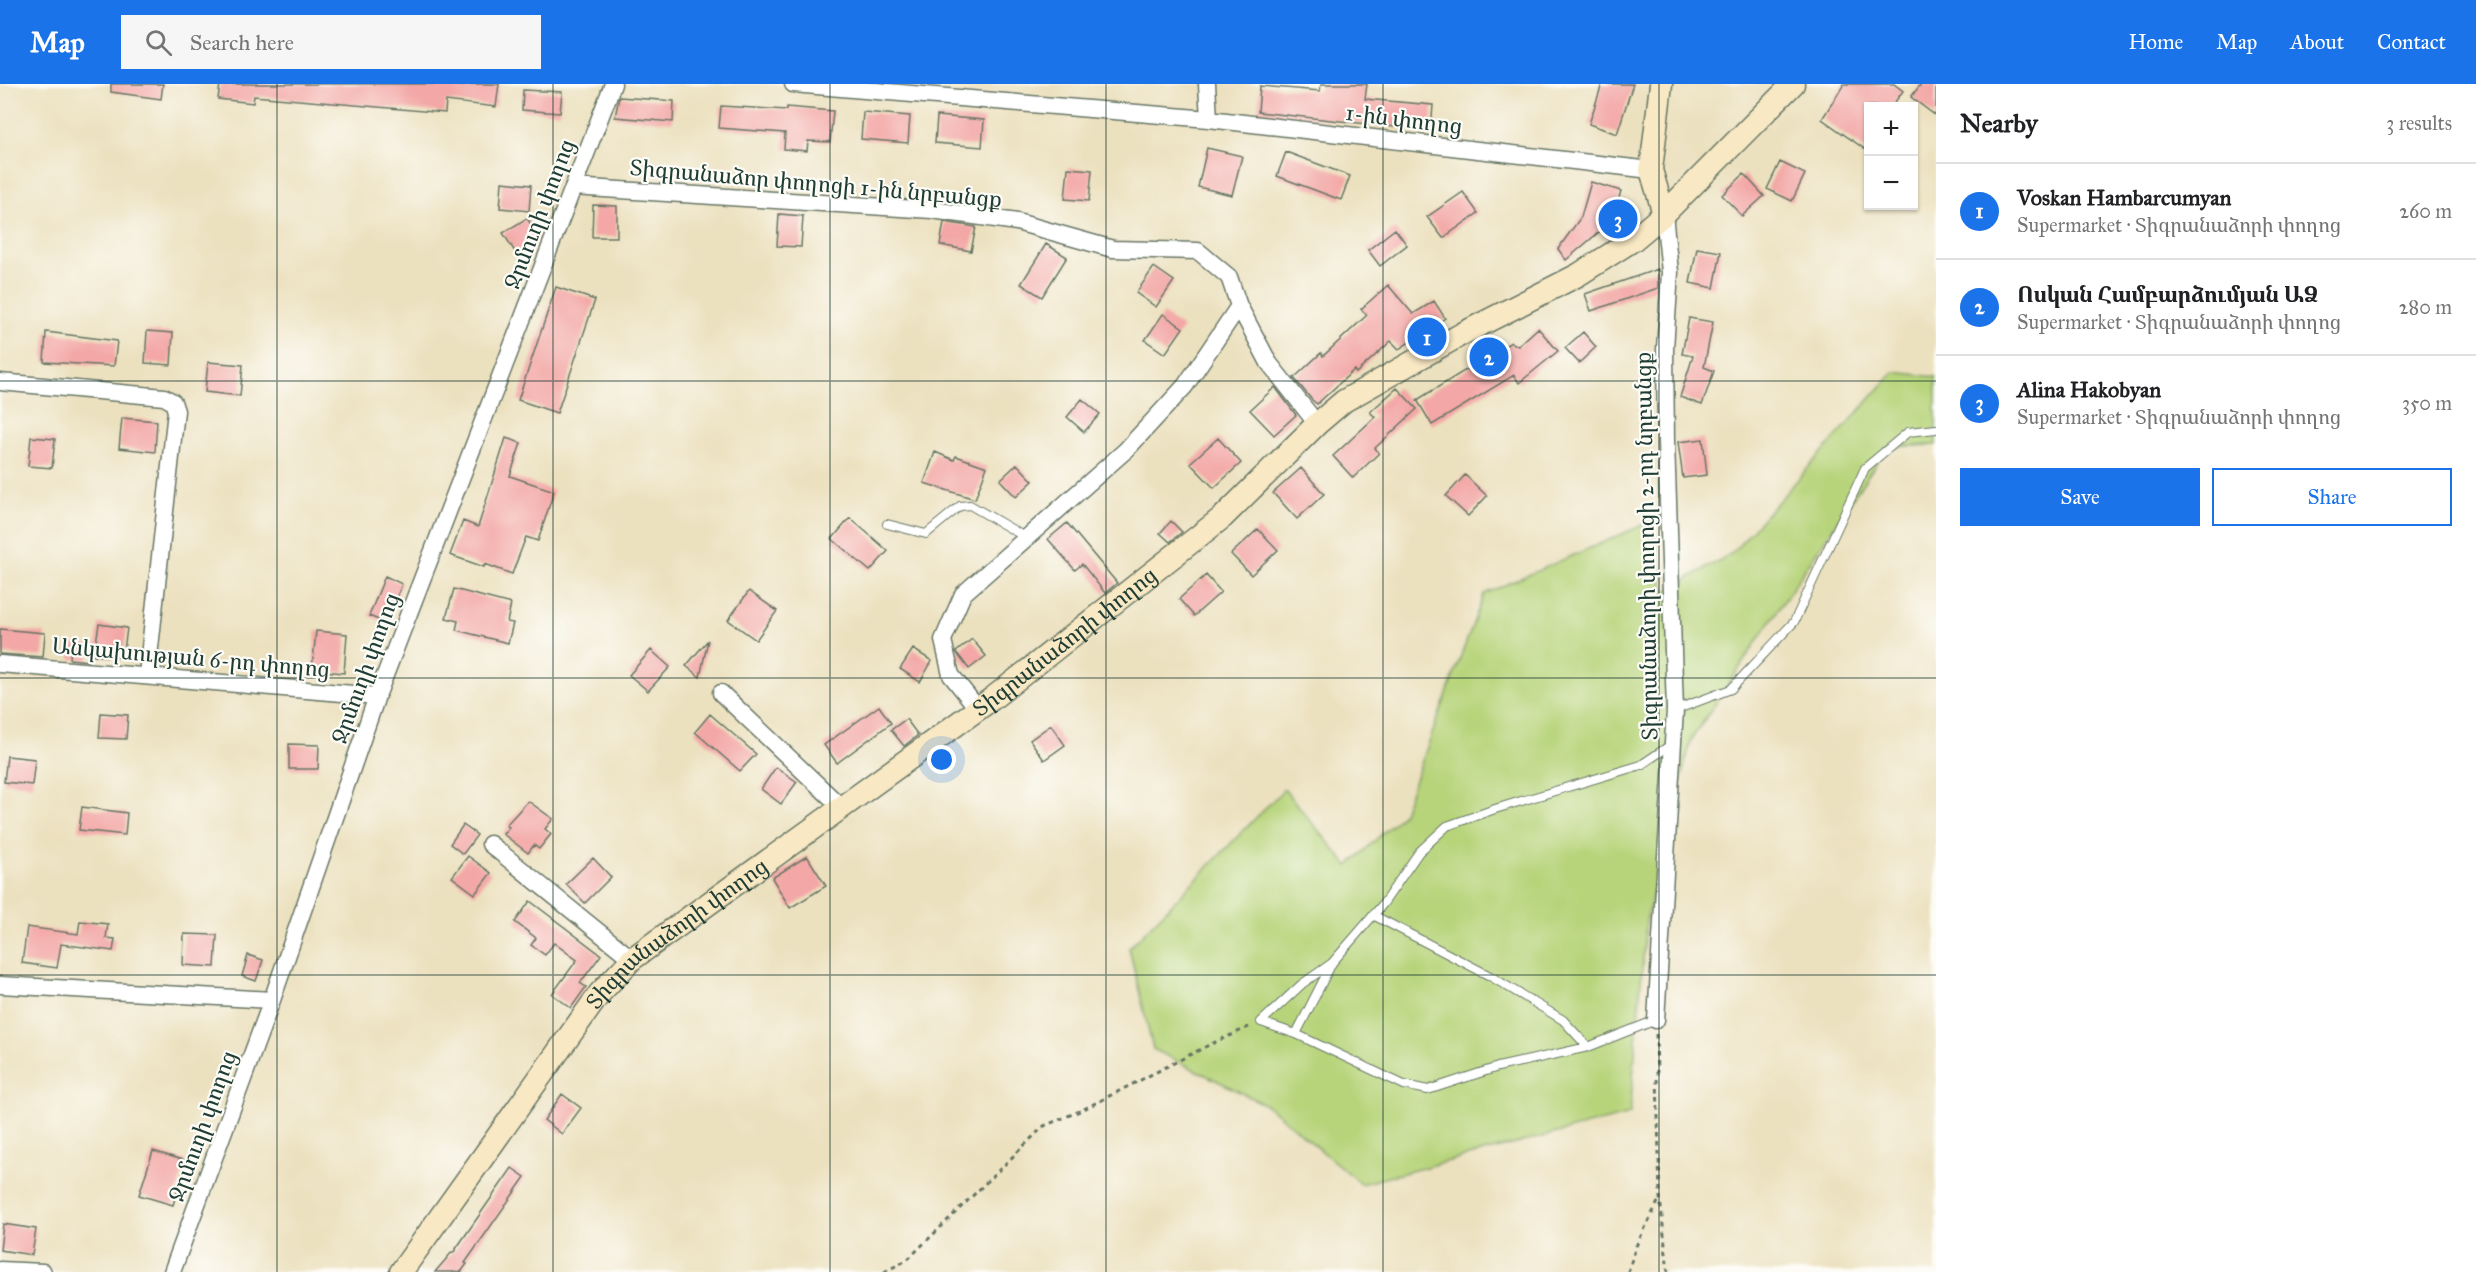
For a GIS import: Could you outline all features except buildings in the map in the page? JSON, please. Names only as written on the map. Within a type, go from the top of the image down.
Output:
[{"type":"main road","points":[[1661,84],[1651,170],[1664,214]]},
{"type":"main road","name":"Տիգրանաձորի փողոց","points":[[401,1272],[600,993],[632,959],[978,709],[1223,517],[1317,424],[1344,401],[1462,334],[1578,275],[1633,240],[1664,214],[1793,84]]},
{"type":"street","name":"Ջրմուղի փողոց","points":[[172,1272],[272,1000],[377,696],[613,84]]},
{"type":"street","name":"1-ին փողոց","points":[[793,84],[1209,119],[1651,170]]},
{"type":"street","points":[[1208,84],[1209,119]]},
{"type":"street","name":"Տիգրանաձոր փողոցի 1-ին նրբանցք","points":[[573,187],[932,210],[1017,222],[1113,249],[1198,251],[1229,277],[1239,306],[1269,363],[1317,424]]},
{"type":"street","name":"Տիգրանաձորի փողոցի 2-րդ նրբանցք","points":[[1656,1020],[1675,710],[1665,349],[1670,272],[1664,214]]},
{"type":"street","points":[[978,709],[951,675],[943,640],[963,594],[1126,450],[1185,386],[1239,306]]},
{"type":"street","points":[[0,381],[164,398],[172,402],[176,411],[147,675]]},
{"type":"street","name":"Անկախության 6-րդ փողոց","points":[[0,664],[377,696]]},
{"type":"street","points":[[721,693],[841,807]]},
{"type":"street","points":[[490,844],[632,959]]},
{"type":"street","points":[[0,985],[272,1000]]},
{"type":"street","points":[[0,1270],[43,1272]]},
{"type":"lane","points":[[1675,710],[1731,689],[1794,622],[1865,468],[1908,432],[1936,429]]},
{"type":"lane","points":[[887,524],[926,534],[960,506],[970,505],[1025,537]]},
{"type":"lane","points":[[1296,1034],[1332,963],[1373,915],[1419,852],[1447,826],[1495,809],[1641,765],[1672,744]]},
{"type":"lane","points":[[1373,915],[1490,976],[1554,1014],[1563,1020],[1588,1047]]},
{"type":"lane","points":[[1332,963],[1302,984],[1261,1022],[1296,1034],[1404,1085],[1428,1090],[1498,1067],[1588,1047],[1656,1020]]},
{"type":"path","points":[[1656,1020],[1660,1198],[1668,1272]]},
{"type":"path","points":[[884,1272],[907,1260],[1044,1126],[1102,1101],[1209,1045],[1261,1022]]},
{"type":"path","points":[[1628,1272],[1636,1246],[1660,1198]]},
{"type":"green space","points":[[1894,372],[1936,377],[1936,445],[1887,447],[1691,740],[1646,921],[1630,1114],[1361,1184],[1268,1106],[1153,1049],[1129,948],[1284,789],[1348,866],[1402,815],[1484,594],[1652,521],[1665,592],[1732,553]]},
{"type":"place","name":"Alina Hakobyan","points":[[1618,219]]},
{"type":"place","name":"Voskan Hambarcumyan","points":[[1427,337]]},
{"type":"place","name":"Ոսկան Համբարձումյան ԱՁ","points":[[1489,357]]}]
